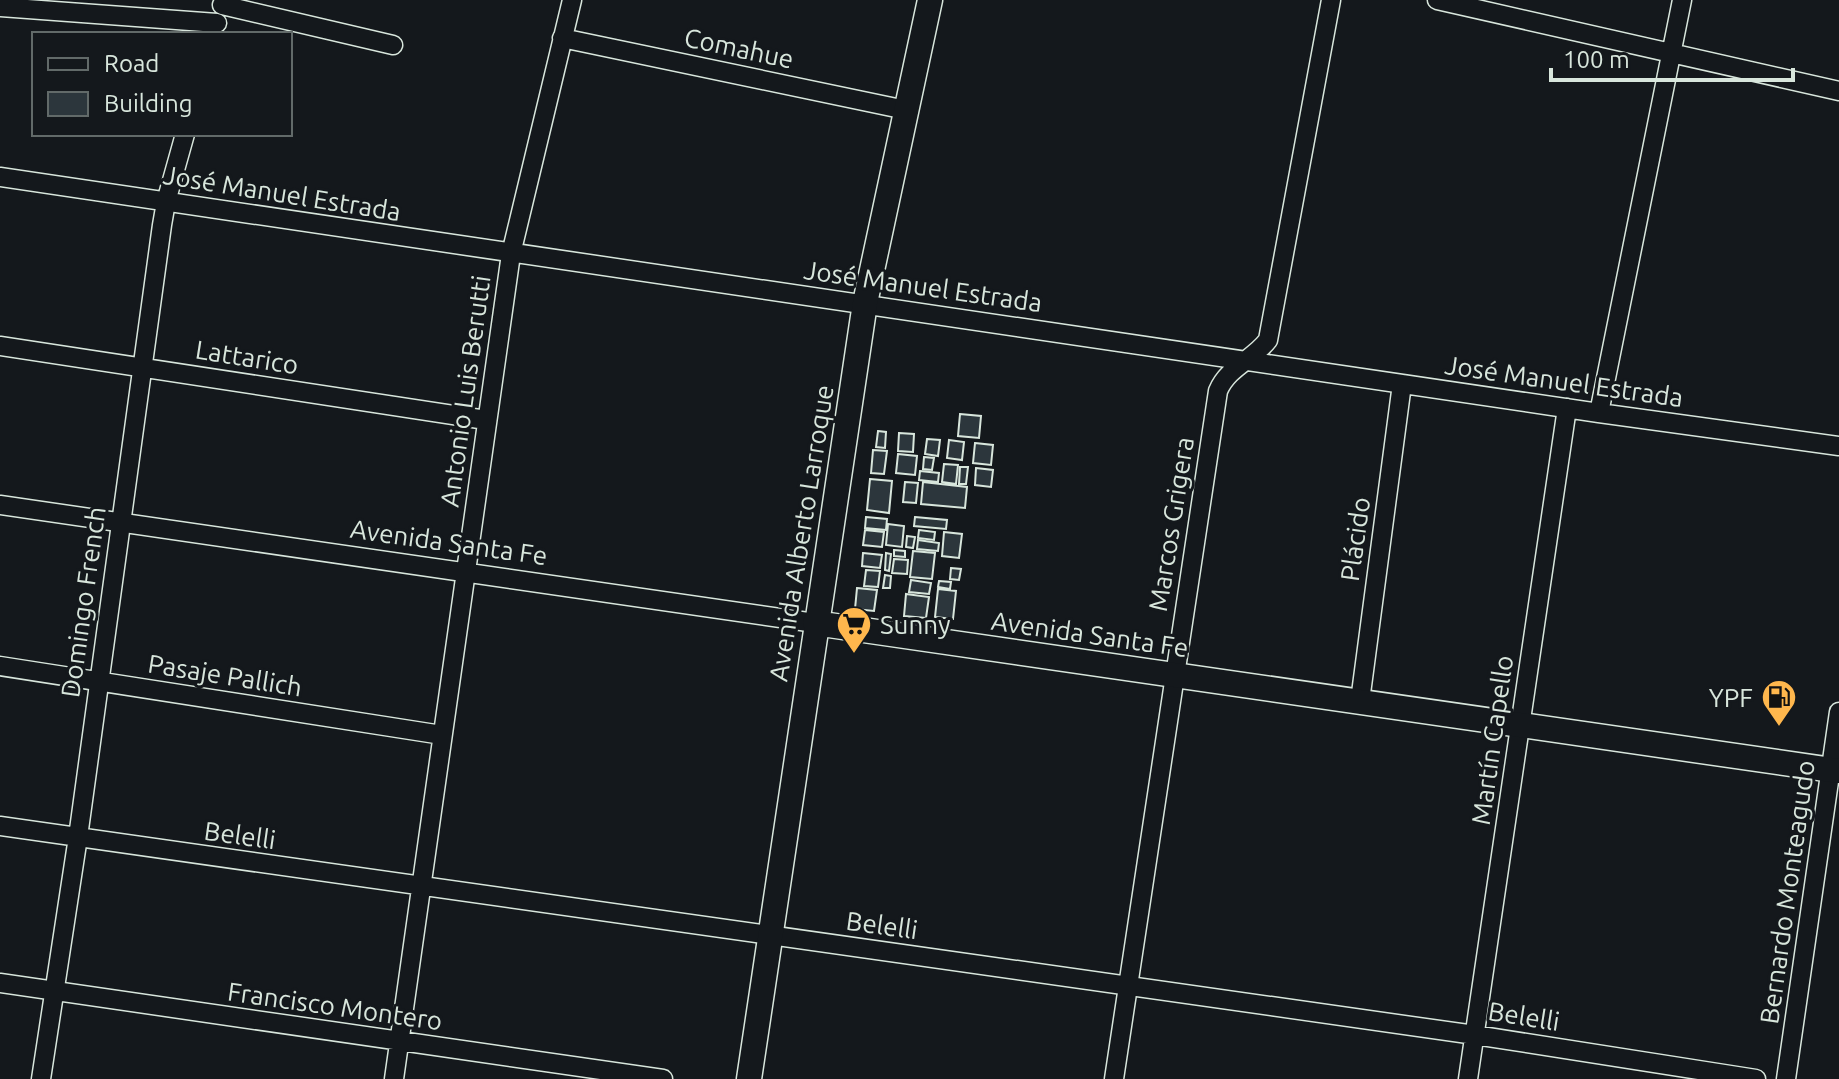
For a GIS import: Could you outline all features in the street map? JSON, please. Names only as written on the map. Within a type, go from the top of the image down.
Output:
[{"type":"main road","name":"Avenida Alberto Larroque","points":[[749,1079],[865,303],[930,0]]},
{"type":"main road","name":"Avenida Santa Fe","points":[[815,623],[1835,771]]},
{"type":"street","name":"Antonio Luis Berutti","points":[[394,1079],[511,254],[572,0]]},
{"type":"street","name":"Marcos Grigera","points":[[1114,1079],[1218,391],[1228,373],[1268,340],[1331,0]]},
{"type":"street","points":[[1437,0],[1839,91]]},
{"type":"street","points":[[1599,413],[1682,0]]},
{"type":"street","points":[[0,7],[219,16],[393,45]]},
{"type":"street","name":"Comahue","points":[[562,38],[906,110]]},
{"type":"street","name":"Domingo French","points":[[41,1079],[78,837],[166,202],[184,136]]},
{"type":"street","name":"José Manuel Estrada","points":[[0,177],[1839,446]]},
{"type":"street","name":"Lattarico","points":[[0,346],[486,420]]},
{"type":"street","name":"Plácido","points":[[1360,701],[1402,384]]},
{"type":"street","name":"Martín Capello","points":[[1468,1079],[1567,408]]},
{"type":"street","name":"Avenida Santa Fe","points":[[0,505],[815,623]]},
{"type":"street","name":"Pasaje Pallich","points":[[0,666],[442,735]]},
{"type":"street","name":"Bernardo Monteagudo","points":[[1786,1079],[1835,771],[1839,712]]},
{"type":"street","name":"Belelli","points":[[0,826],[1128,985],[1756,1079]]},
{"type":"street","name":"Francisco Montero","points":[[0,983],[663,1079]]},
{"type":"building","points":[[960,414],[981,416],[979,438],[958,436]]},
{"type":"building","points":[[878,431],[886,432],[885,448],[876,447]]},
{"type":"building","points":[[899,433],[914,434],[913,452],[898,451]]},
{"type":"building","points":[[927,439],[940,440],[938,456],[925,454]]},
{"type":"building","points":[[949,440],[964,442],[962,460],[947,458]]},
{"type":"building","points":[[975,443],[993,445],[991,465],[973,463]]},
{"type":"building","points":[[873,450],[887,451],[884,474],[871,473]]},
{"type":"building","points":[[898,454],[917,456],[915,475],[896,473]]},
{"type":"building","points":[[924,457],[934,458],[932,470],[923,469]]},
{"type":"building","points":[[944,464],[958,465],[956,484],[942,482]]},
{"type":"building","points":[[960,467],[968,467],[966,484],[959,484]]},
{"type":"building","points":[[976,468],[993,470],[991,487],[975,485]]},
{"type":"building","points":[[920,471],[939,473],[938,482],[919,480]]},
{"type":"building","points":[[870,479],[892,481],[889,513],[867,510]]},
{"type":"building","points":[[905,482],[918,483],[916,503],[903,502]]},
{"type":"building","points":[[923,482],[967,487],[965,508],[921,504]]},
{"type":"building","points":[[866,517],[887,519],[886,530],[865,528]]},
{"type":"building","points":[[915,517],[947,520],[946,529],[914,526]]},
{"type":"building","points":[[888,524],[904,526],[902,547],[886,545]]},
{"type":"building","points":[[865,530],[884,532],[882,547],[863,545]]},
{"type":"building","points":[[919,530],[935,532],[934,540],[918,538]]},
{"type":"building","points":[[944,532],[962,534],[959,558],[942,556]]},
{"type":"building","points":[[907,536],[915,537],[913,548],[906,547]]},
{"type":"building","points":[[918,540],[939,543],[938,551],[917,549]]},
{"type":"building","points":[[894,550],[905,551],[905,557],[894,556]]},
{"type":"building","points":[[913,551],[935,553],[932,579],[910,577]]},
{"type":"building","points":[[863,553],[882,555],[880,568],[862,566]]},
{"type":"building","points":[[886,553],[891,554],[889,571],[885,570]]},
{"type":"building","points":[[894,559],[908,560],[907,574],[892,573]]},
{"type":"building","points":[[951,568],[961,569],[959,580],[950,579]]},
{"type":"building","points":[[866,570],[880,571],[878,587],[864,586]]},
{"type":"building","points":[[885,575],[891,576],[890,588],[883,588]]},
{"type":"building","points":[[911,580],[931,583],[929,594],[909,592]]},
{"type":"building","points":[[939,581],[951,582],[950,589],[938,587]]},
{"type":"building","points":[[857,588],[877,590],[874,611],[855,609]]},
{"type":"building","points":[[938,589],[956,591],[953,619],[935,617]]},
{"type":"building","points":[[906,594],[929,597],[926,618],[904,616]]},
{"type":"place","name":"Sunny","points":[[854,655]]},
{"type":"place","name":"YPF","points":[[1779,728]]}]
